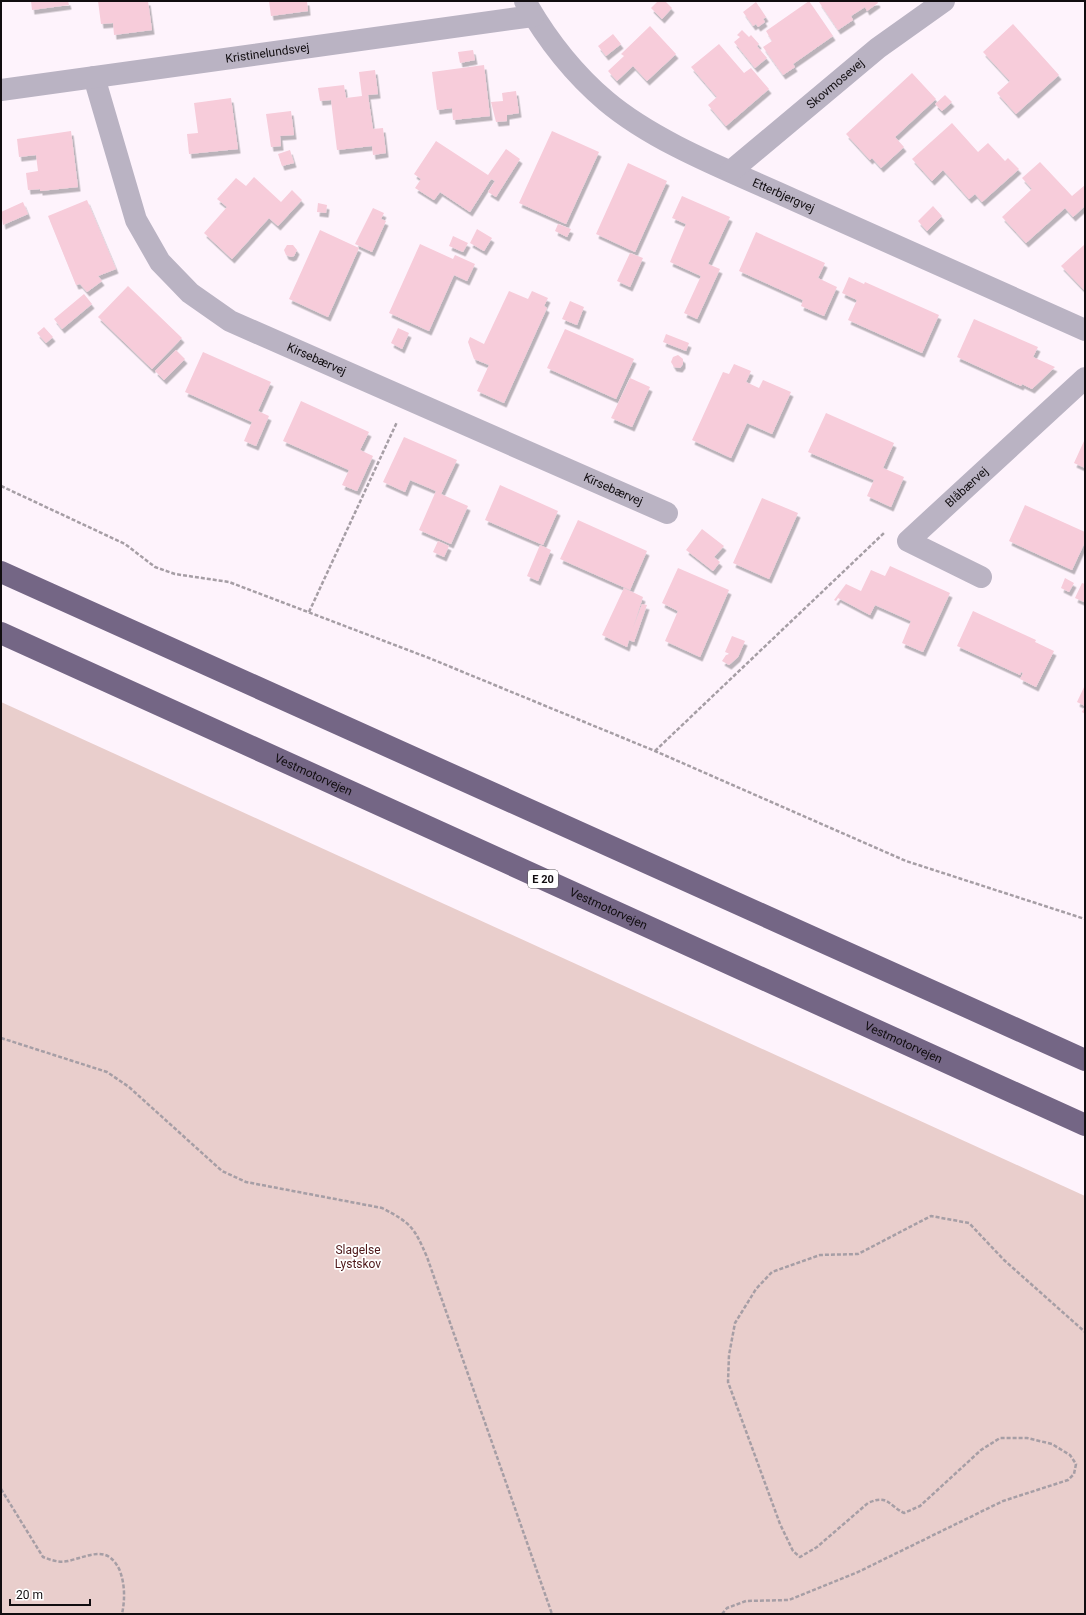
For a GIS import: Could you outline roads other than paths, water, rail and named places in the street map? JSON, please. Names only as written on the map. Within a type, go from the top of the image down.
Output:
[{"type":"highway","points":[[1,572],[1085,1060]]},
{"type":"highway","name":"Vestmotorvejen","points":[[1,633],[1085,1125]]},
{"type":"street","name":"Skovmosevej","points":[[731,171],[878,48],[944,1]]},
{"type":"street","name":"Etterbjergvej","points":[[529,8],[565,60],[606,101],[650,133],[1085,330]]},
{"type":"street","name":"Kristinelundsvej","points":[[1,90],[94,77],[529,8]]},
{"type":"street","name":"Kirsebærvej","points":[[94,77],[136,220],[160,262],[190,293],[230,321],[667,513]]},
{"type":"street","name":"Blåbærvej","points":[[981,577],[908,540],[1085,378]]},
{"type":"park label","name":"Slagelse Lystskov","points":[[358,1257]]}]
